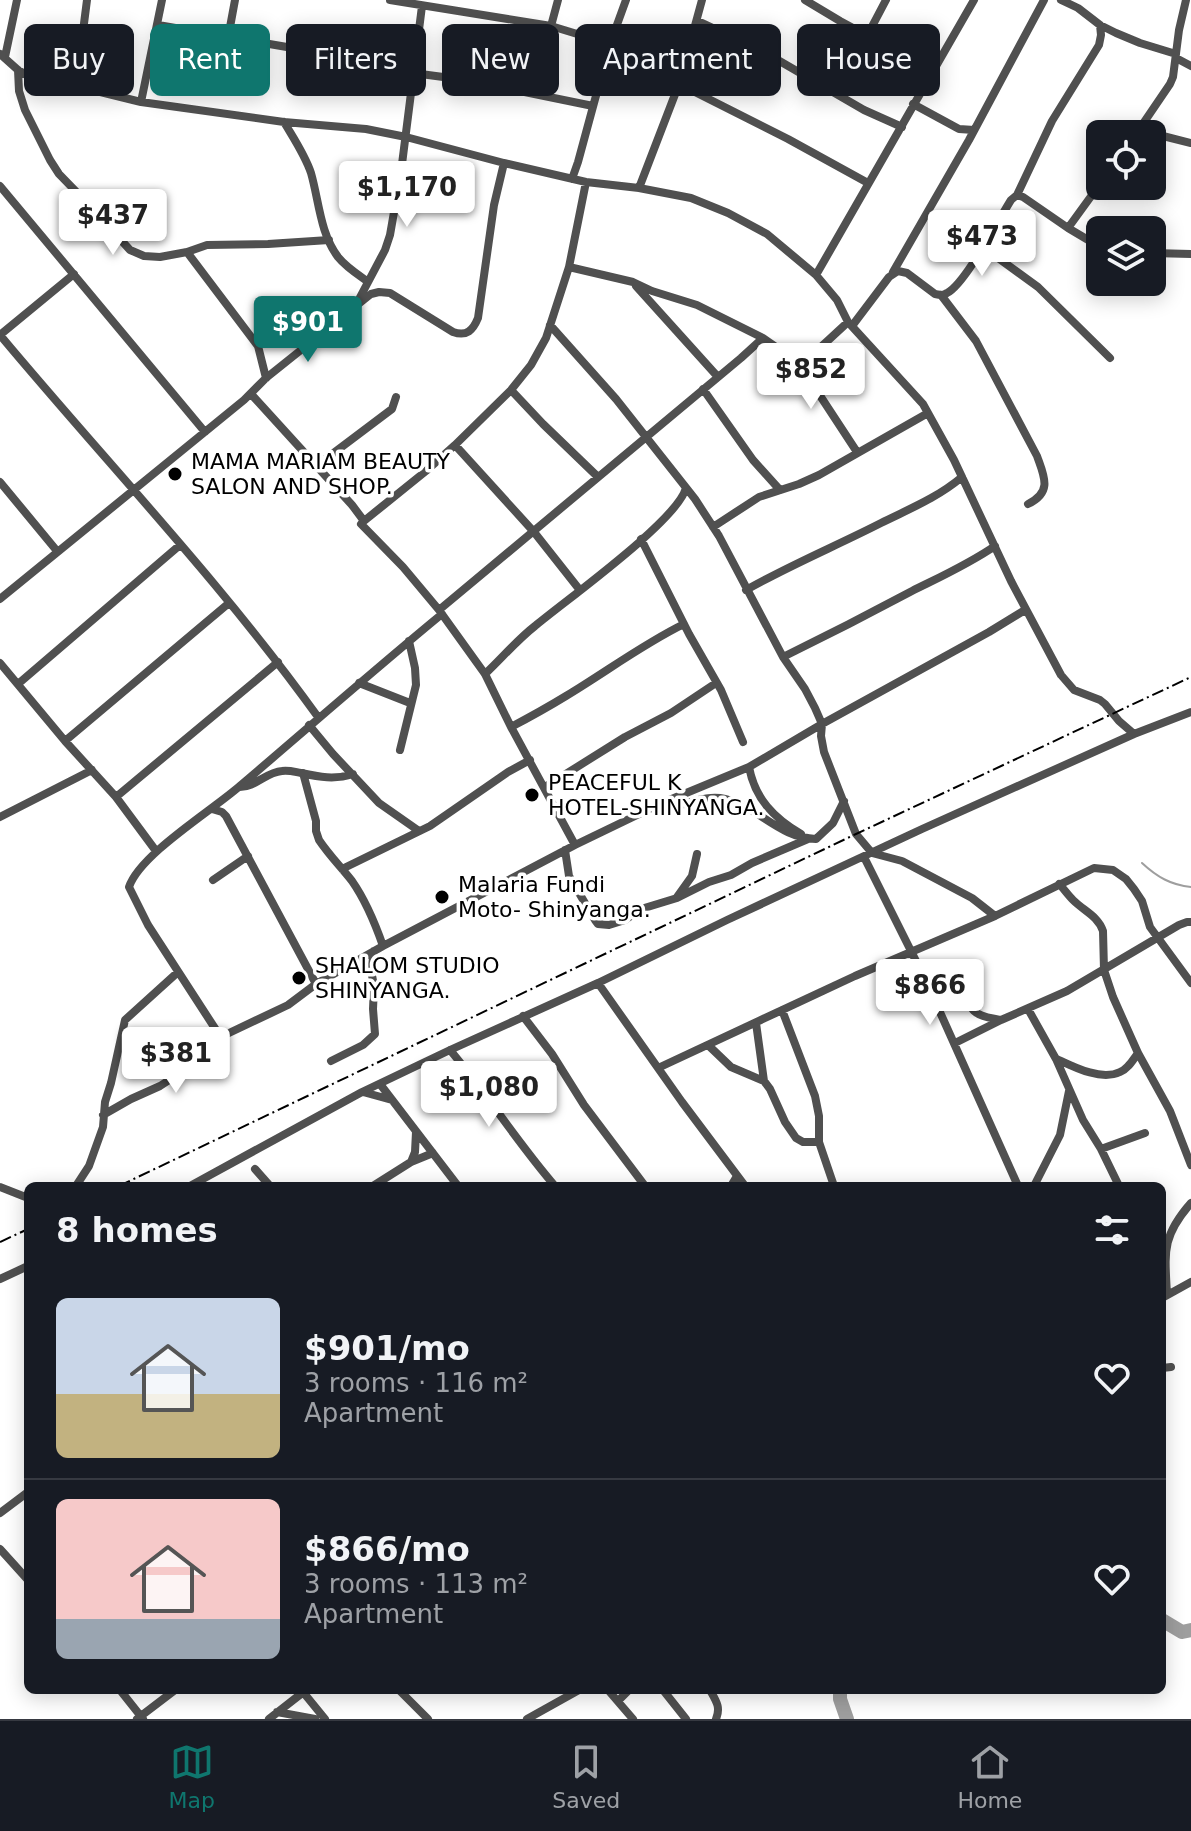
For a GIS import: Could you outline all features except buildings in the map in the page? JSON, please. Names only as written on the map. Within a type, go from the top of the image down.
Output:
[{"type":"street","points":[[17,0],[2,56],[24,74]]},
{"type":"street","points":[[84,24],[87,0]]},
{"type":"street","points":[[158,24],[162,0]]},
{"type":"street","points":[[231,24],[235,0]]},
{"type":"street","points":[[390,0],[538,24]]},
{"type":"street","points":[[552,24],[558,0]]},
{"type":"street","points":[[617,24],[626,0]]},
{"type":"street","points":[[697,24],[702,0]]},
{"type":"street","points":[[873,24],[886,0]]},
{"type":"street","points":[[940,61],[974,0]]},
{"type":"street","points":[[786,354],[801,354],[822,346],[850,324],[892,274],[1044,0]]},
{"type":"street","points":[[1061,0],[1078,8],[1100,25],[1176,56],[1191,66]]},
{"type":"street","points":[[1146,120],[1170,84],[1189,0]]},
{"type":"street","points":[[810,1],[847,24]]},
{"type":"street","points":[[420,24],[422,6]]},
{"type":"street","points":[[698,21],[764,52],[864,110],[902,127]]},
{"type":"street","points":[[892,274],[898,271],[907,273],[935,294],[948,293],[956,287],[1017,195],[1052,121],[1099,45],[1100,25]]},
{"type":"street","points":[[141,102],[150,61]]},
{"type":"street","points":[[18,70],[19,91],[25,110],[50,160],[59,174],[130,250],[144,256],[160,257],[207,245],[329,240]]},
{"type":"street","points":[[426,75],[593,106]]},
{"type":"street","points":[[117,96],[141,102],[284,122],[366,129],[406,137],[586,182],[691,198],[767,234],[816,275],[837,300],[850,324],[928,413],[1025,610],[1067,683],[1080,693],[1100,700],[1134,734]]},
{"type":"street","points":[[356,305],[390,235],[410,96]]},
{"type":"street","points":[[572,179],[596,96]]},
{"type":"street","points":[[639,188],[674,96]]},
{"type":"street","points":[[703,96],[868,183]]},
{"type":"street","points":[[816,275],[918,96]]},
{"type":"street","points":[[913,104],[959,129],[974,130]]},
{"type":"street","points":[[284,122],[307,164],[329,240],[339,257],[367,281]]},
{"type":"street","points":[[1166,138],[1191,143]]},
{"type":"street","points":[[0,598],[136,490],[356,305],[379,292],[390,293],[453,332],[461,334],[474,328],[504,163]]},
{"type":"street","points":[[575,845],[485,674],[403,567],[361,524],[455,445],[511,390],[531,365],[546,338],[569,267],[586,182]]},
{"type":"street","points":[[0,186],[205,432]]},
{"type":"street","points":[[1017,195],[1086,239]]},
{"type":"street","points":[[1068,228],[1088,200]]},
{"type":"street","points":[[983,247],[1038,287],[1110,358]]},
{"type":"street","points":[[187,252],[258,346],[266,378]]},
{"type":"street","points":[[1166,253],[1191,254]]},
{"type":"street","points":[[569,267],[633,282],[697,305],[763,338],[786,354],[817,391],[857,452]]},
{"type":"street","points":[[74,274],[0,335],[136,490],[278,662],[318,717]]},
{"type":"street","points":[[633,282],[718,377]]},
{"type":"street","points":[[941,295],[976,341],[1037,456],[1046,486],[1039,499],[1028,504]]},
{"type":"street","points":[[550,325],[616,399],[686,488],[713,527],[783,657],[805,689],[822,724],[824,752],[856,834],[955,1043],[1016,1182]]},
{"type":"street","points":[[223,1035],[218,1033],[148,925],[129,887],[132,878],[156,851],[240,787],[440,612],[763,338]]},
{"type":"street","points":[[703,389],[727,426],[780,490]]},
{"type":"street","points":[[511,390],[598,477]]},
{"type":"street","points":[[251,394],[364,521]]},
{"type":"street","points":[[315,467],[392,409],[396,397]]},
{"type":"street","points":[[713,527],[759,497],[819,475],[928,413]]},
{"type":"street","points":[[455,445],[534,532],[579,589]]},
{"type":"street","points":[[746,590],[784,568],[917,507],[962,477]]},
{"type":"street","points":[[0,482],[57,551]]},
{"type":"street","points":[[485,674],[531,628],[641,539],[680,502],[686,488]]},
{"type":"street","points":[[641,539],[743,742]]},
{"type":"street","points":[[18,684],[180,545]]},
{"type":"street","points":[[783,657],[971,563],[995,546]]},
{"type":"street","points":[[65,741],[229,603]]},
{"type":"street","points":[[103,1115],[183,1071],[194,1054],[223,1035],[288,1005],[316,984],[379,948],[575,845],[749,767],[1025,610]]},
{"type":"street","points":[[511,727],[565,697],[652,639],[684,624]]},
{"type":"street","points":[[400,750],[416,679],[409,641]]},
{"type":"street","points":[[116,797],[278,662]]},
{"type":"street","points":[[0,663],[116,797],[156,851]]},
{"type":"street","points":[[359,683],[410,703]]},
{"type":"street","points":[[545,787],[716,683]]},
{"type":"street","points":[[197,1182],[362,1092],[450,1050],[868,855],[1134,734],[1191,712]]},
{"type":"street","points":[[309,725],[379,803],[419,831]]},
{"type":"street","points":[[342,869],[443,818],[530,760]]},
{"type":"street","points":[[749,767],[751,780],[765,805],[775,817],[808,839]]},
{"type":"street","points":[[0,817],[92,770]]},
{"type":"street","points":[[240,787],[247,787],[282,771],[334,778],[353,774]]},
{"type":"street","points":[[303,773],[319,840],[353,882],[374,919],[379,948],[371,970],[375,1034],[363,1045],[331,1061]]},
{"type":"street","points":[[657,806],[671,808],[710,797],[725,799],[743,805],[786,833],[816,839],[826,831],[844,801]]},
{"type":"street","points":[[212,809],[226,816],[316,984]]},
{"type":"street","points":[[565,850],[569,876],[598,924],[604,926],[616,924],[641,909],[677,898],[731,875],[808,839]]},
{"type":"street","points":[[677,898],[692,876],[697,854]]},
{"type":"street","points":[[868,855],[902,861],[972,898],[995,916]]},
{"type":"street","points":[[213,880],[248,856]]},
{"type":"street","points":[[658,1068],[1100,867],[1120,874],[1134,889],[1142,901],[1150,927],[1191,983]]},
{"type":"street","points":[[1059,884],[1101,925],[1104,970],[1113,997],[1138,1053],[1187,1142],[1191,1165]]},
{"type":"street","points":[[955,1043],[1077,986],[1179,925],[1191,922]]},
{"type":"street","points":[[79,1182],[103,1127],[105,1102],[125,1019],[178,972]]},
{"type":"street","points":[[926,981],[940,975],[950,976],[963,989],[972,1009],[1001,1020]]},
{"type":"street","points":[[598,983],[742,1182]]},
{"type":"street","points":[[1028,1009],[1117,1182]]},
{"type":"street","points":[[782,1010],[815,1096],[819,1142],[833,1182]]},
{"type":"street","points":[[523,1016],[642,1182]]},
{"type":"street","points":[[756,1023],[764,1081]]},
{"type":"street","points":[[708,1045],[731,1067],[764,1081],[796,1138],[803,1142],[819,1142]]},
{"type":"street","points":[[450,1050],[551,1182]]},
{"type":"street","points":[[1056,1059],[1085,1071],[1109,1075],[1124,1070],[1138,1053]]},
{"type":"street","points":[[380,1084],[455,1182]]},
{"type":"street","points":[[1036,1182],[1060,1135],[1069,1090]]},
{"type":"street","points":[[362,1092],[394,1100]]},
{"type":"street","points":[[411,1162],[416,1131]]},
{"type":"street","points":[[1101,1149],[1145,1133]]},
{"type":"street","points":[[385,1182],[411,1162],[433,1153]]},
{"type":"street","points":[[255,1169],[266,1182]]},
{"type":"street","points":[[733,1182],[737,1176]]},
{"type":"street","points":[[0,1187],[24,1196]]},
{"type":"street","points":[[1166,1245],[1191,1203]]},
{"type":"street","points":[[0,1279],[24,1268]]},
{"type":"street","points":[[1166,1295],[1191,1282]]},
{"type":"street","points":[[0,1513],[24,1495]]},
{"type":"street","points":[[0,1549],[24,1576]]},
{"type":"street","points":[[123,1694],[140,1718],[170,1694]]},
{"type":"street","points":[[269,1719],[300,1694]]},
{"type":"street","points":[[306,1694],[325,1719]]},
{"type":"street","points":[[403,1694],[428,1719]]},
{"type":"street","points":[[527,1719],[572,1694]]},
{"type":"street","points":[[612,1694],[633,1719]]},
{"type":"street","points":[[618,1701],[625,1694]]},
{"type":"street","points":[[666,1694],[686,1719]]},
{"type":"street","points":[[712,1694],[718,1703],[716,1719]]},
{"type":"street","points":[[277,1712],[315,1719]]},
{"type":"waterway","points":[[1142,863],[1165,880],[1191,887]]},
{"type":"waterway","points":[[1166,1622],[1182,1632],[1191,1630]]},
{"type":"waterway","points":[[840,1694],[847,1719]]},
{"type":"railway","points":[[127,1182],[1191,677]]},
{"type":"railway","points":[[0,1242],[24,1231]]},
{"type":"place","name":"MAMA MARIAM BEAUTY SALON AND SHOP.","points":[[175,474]]},
{"type":"place","name":"PEACEFUL K HOTEL-SHINYANGA.","points":[[532,795]]},
{"type":"place","name":"Malaria Fundi Moto- Shinyanga.","points":[[442,897]]},
{"type":"place","name":"SHALOM STUDIO SHINYANGA.","points":[[299,978]]}]
